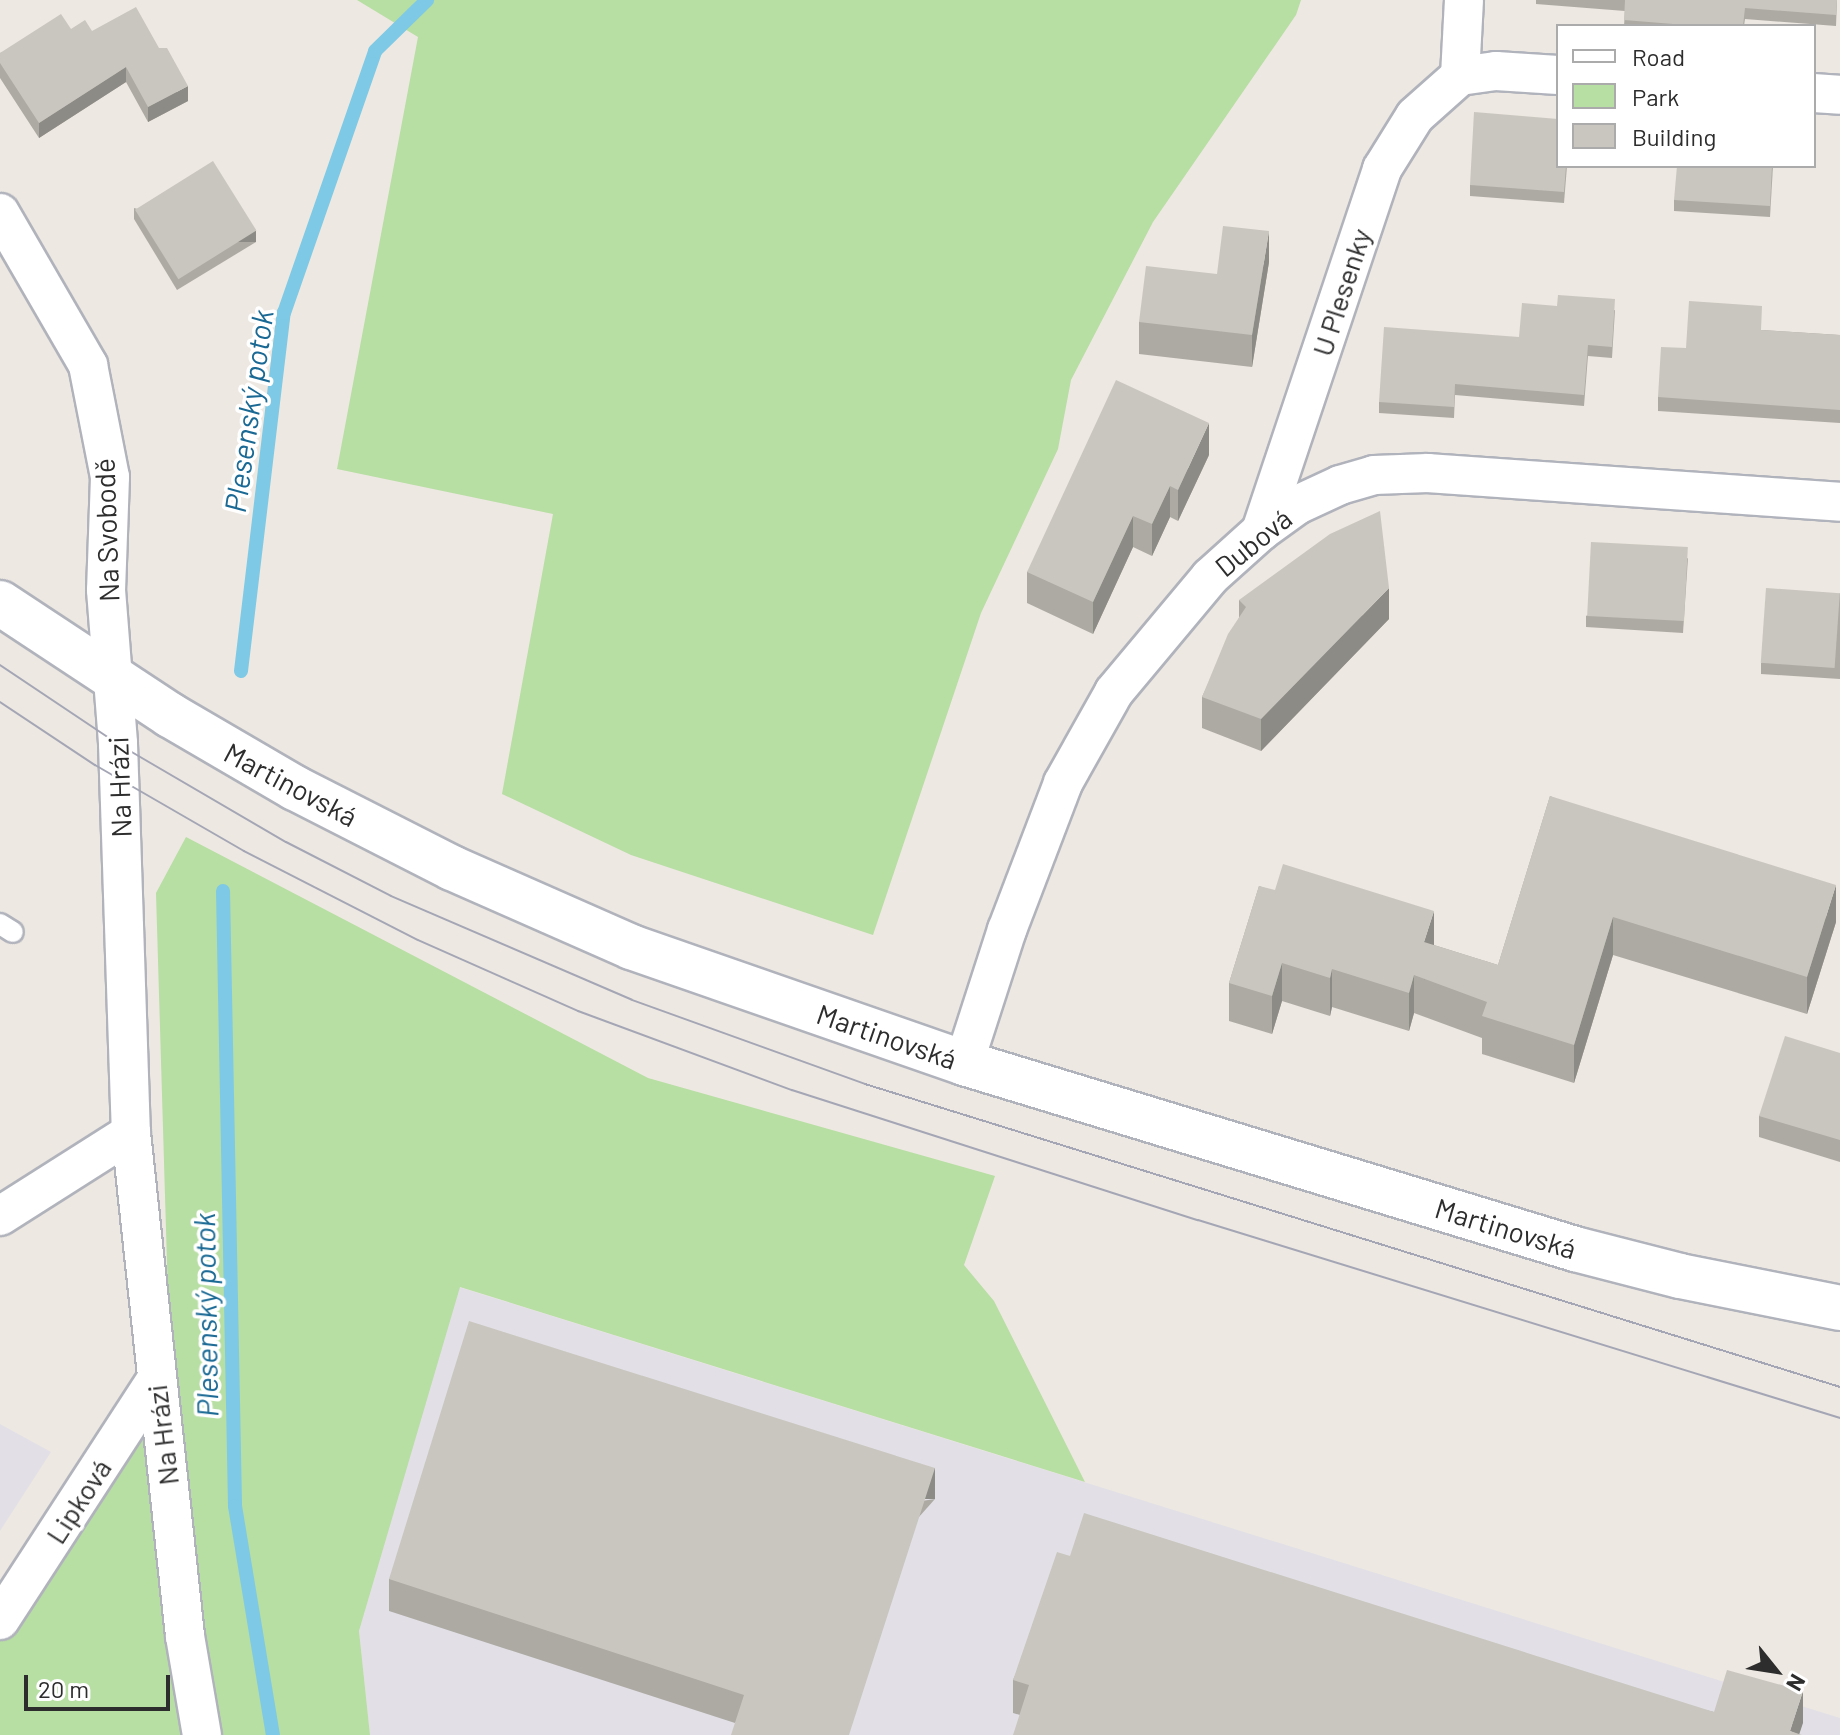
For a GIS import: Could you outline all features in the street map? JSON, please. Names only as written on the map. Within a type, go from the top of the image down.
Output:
[{"type":"street","points":[[1464,0],[1460,76],[1496,71],[1556,75]]},
{"type":"street","name":"U Plesenky","points":[[1261,531],[1382,169],[1415,116],[1460,76]]},
{"type":"street","points":[[1816,93],[1840,95]]},
{"type":"street","name":"Na Svobodě","points":[[0,213],[88,365],[110,477],[106,590],[115,680]]},
{"type":"street","name":"Dubová","points":[[964,1063],[1007,930],[1057,797],[1114,692],[1210,577],[1261,531],[1297,505],[1340,485],[1374,475],[1428,473],[1840,502]]},
{"type":"street","name":"Martinovská","points":[[0,603],[240,758],[452,868],[631,947],[964,1063],[1575,1249],[1680,1276],[1840,1308]]},
{"type":"street","name":"Na Hrázi","points":[[115,680],[131,1133],[155,1381],[185,1636],[202,1735]]},
{"type":"street","points":[[0,1216],[131,1133]]},
{"type":"street","name":"Lipková","points":[[0,1620],[155,1381]]},
{"type":"shaded area","points":[[459,1287],[1840,1718],[1840,1735],[370,1735],[359,1631]]},
{"type":"shaded area","points":[[0,1424],[51,1452],[0,1531]]},
{"type":"green space","points":[[357,0],[1301,0],[1296,15],[1153,222],[1071,380],[1058,449],[981,613],[873,935],[631,855],[502,794],[553,514],[337,469],[418,37]]},
{"type":"green space","points":[[186,837],[648,1078],[995,1176],[964,1265],[994,1301],[1085,1482],[460,1287],[359,1631],[370,1735],[0,1735],[0,1583],[141,1436],[171,1397],[156,893]]},
{"type":"building","points":[[1625,0],[1837,0],[1836,15],[1745,8],[1743,24],[1624,20]]},
{"type":"building","points":[[136,7],[159,48],[167,48],[188,86],[148,107],[126,67],[39,123],[0,63],[0,53],[61,14],[71,29],[85,20],[92,31]]},
{"type":"building","points":[[1474,112],[1556,119],[1556,168],[1566,168],[1564,192],[1470,185]]},
{"type":"building","points":[[213,161],[256,231],[178,279],[135,210]]},
{"type":"building","points":[[1677,168],[1772,168],[1770,206],[1674,200]]},
{"type":"building","points":[[1223,226],[1269,231],[1252,335],[1139,322],[1146,266],[1217,274]]},
{"type":"building","points":[[1558,295],[1615,299],[1612,347],[1588,345],[1584,395],[1455,384],[1454,407],[1379,402],[1384,327],[1519,337],[1522,303],[1557,306]]},
{"type":"building","points":[[1689,301],[1762,306],[1761,330],[1840,335],[1840,410],[1658,397],[1661,347],[1686,348]]},
{"type":"building","points":[[1116,380],[1209,423],[1178,490],[1170,486],[1152,524],[1133,516],[1093,602],[1027,572]]},
{"type":"building","points":[[1380,511],[1389,588],[1261,719],[1202,697],[1228,634],[1246,607],[1239,600],[1330,534]]},
{"type":"building","points":[[1591,542],[1688,547],[1684,621],[1587,616]]},
{"type":"building","points":[[1766,588],[1840,593],[1835,668],[1761,663]]},
{"type":"building","points":[[1550,796],[1836,885],[1807,977],[1613,917],[1574,1045],[1482,1016],[1487,1002],[1414,975],[1409,993],[1332,969],[1330,978],[1282,963],[1272,996],[1229,983],[1259,886],[1275,890],[1283,864],[1434,911],[1424,942],[1498,965]]},
{"type":"building","points":[[1785,1036],[1840,1053],[1840,1140],[1759,1116]]},
{"type":"building","points":[[469,1321],[935,1468],[849,1735],[731,1735],[744,1695],[389,1579]]},
{"type":"building","points":[[1084,1513],[1714,1712],[1727,1670],[1803,1691],[1790,1731],[1802,1735],[1013,1735],[1029,1685],[1013,1680],[1057,1552],[1070,1556]]},
{"type":"waterway","name":"Plesenský potok","points":[[241,671],[284,313],[375,51],[427,0]]},
{"type":"waterway","name":"Plesenský potok","points":[[223,891],[235,1506],[273,1735]]},
{"type":"tram line","points":[[0,665],[118,744],[286,842],[391,896],[632,1000],[865,1084],[1840,1387]]},
{"type":"tram line","points":[[0,702],[95,765],[244,851],[418,940],[578,1011],[792,1090],[1198,1220],[1840,1418]]}]
